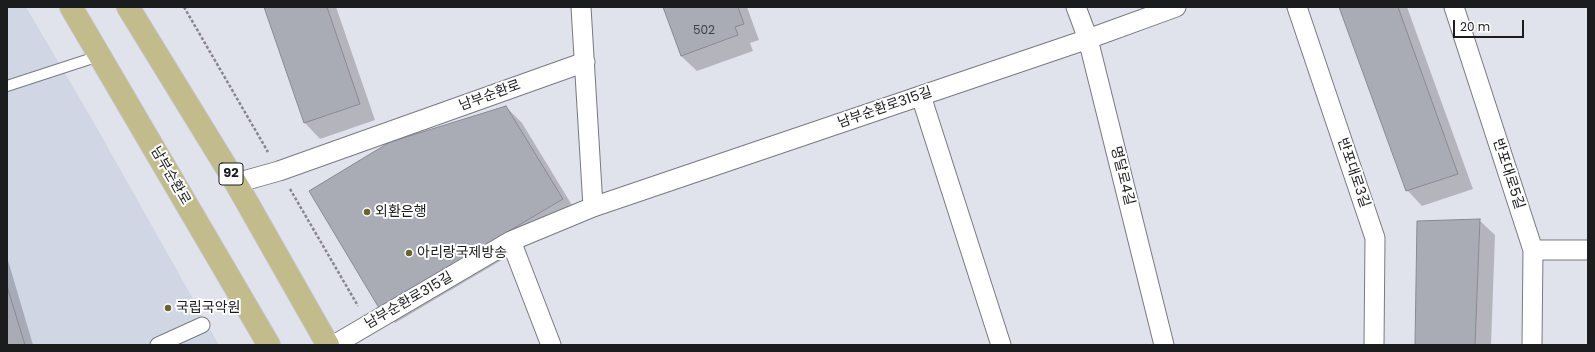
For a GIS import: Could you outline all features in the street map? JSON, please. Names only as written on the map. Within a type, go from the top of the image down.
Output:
[{"type":"main road","name":"남부순환로","points":[[71,7],[269,345]]},
{"type":"main road","name":"92","points":[[128,7],[236,183],[328,345]]},
{"type":"street","points":[[581,7],[593,207]]},
{"type":"street","name":"명달로4길","points":[[1076,7],[1088,39],[1164,345]]},
{"type":"street","name":"남부순환로315길","points":[[334,345],[511,241],[593,207],[1088,39],[1176,7]]},
{"type":"street","name":"반포대로3길","points":[[1297,7],[1375,238],[1374,345]]},
{"type":"street","name":"반포대로5길","points":[[1454,7],[1533,250],[1532,345]]},
{"type":"street","name":"남부순환로","points":[[236,183],[279,171],[585,62]]},
{"type":"street","points":[[921,96],[1001,345]]},
{"type":"street","points":[[511,241],[550,345]]},
{"type":"street","points":[[1533,250],[1588,250]]},
{"type":"street","points":[[158,345],[202,325]]},
{"type":"lane","points":[[7,86],[99,56]]},
{"type":"shaded area","points":[[7,7],[26,7],[93,121],[219,345],[7,345]]},
{"type":"building","points":[[264,7],[327,7],[360,104],[304,123]]},
{"type":"building","points":[[663,7],[738,7],[744,24],[735,27],[738,35],[681,56]]},
{"type":"building","points":[[1339,7],[1398,7],[1458,174],[1406,191]]},
{"type":"building","name":"아리랑국제방송","points":[[506,106],[563,199],[379,308],[309,191],[390,142]]},
{"type":"building","points":[[1480,219],[1475,345],[1415,345],[1417,221]]},
{"type":"building","points":[[7,286],[25,345],[7,345]]},
{"type":"place","name":"외환은행","points":[[367,212]]},
{"type":"place","name":"아리랑국제방송","points":[[409,253]]},
{"type":"place","name":"국립국악원","points":[[168,308]]}]
